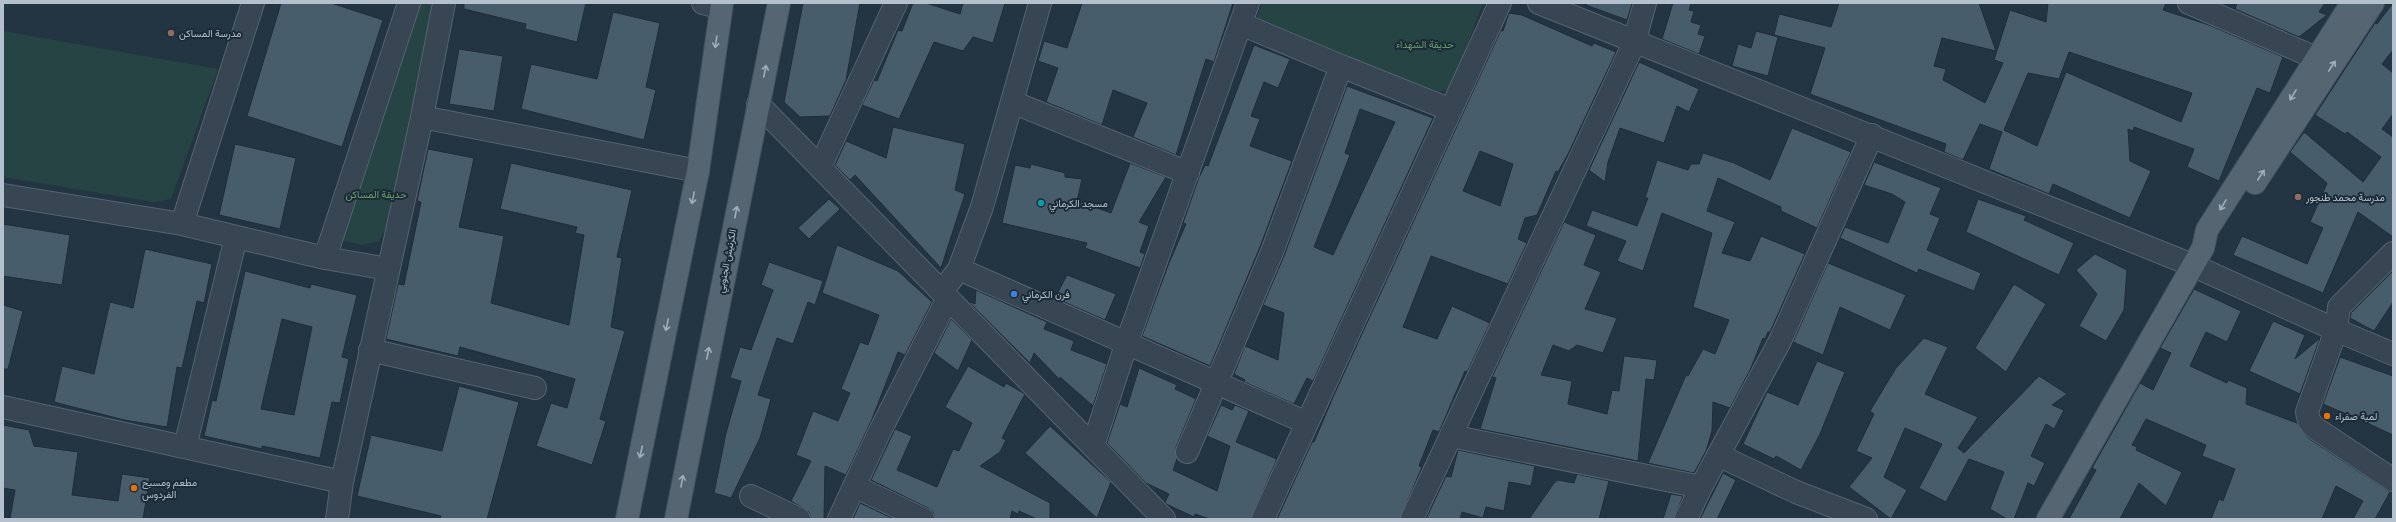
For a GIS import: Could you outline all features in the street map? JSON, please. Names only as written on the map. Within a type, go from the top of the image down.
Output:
[{"type":"main road","name":"الكرنيش الجنوبي","points":[[676,519],[779,3]]},
{"type":"main road","points":[[2048,519],[2197,256],[2207,230],[2352,3]]},
{"type":"main road","points":[[2197,256],[2220,237],[2373,3]]},
{"type":"main road","points":[[627,519],[698,171],[716,5]]},
{"type":"street","points":[[182,224],[253,3]]},
{"type":"street","points":[[325,258],[409,3]]},
{"type":"street","points":[[337,519],[342,482],[422,117],[444,3]]},
{"type":"street","points":[[820,167],[896,3]]},
{"type":"street","points":[[839,519],[945,294],[959,269],[982,207],[1040,3]]},
{"type":"street","points":[[1093,446],[1127,342],[1248,3]]},
{"type":"street","points":[[1262,519],[1500,3]]},
{"type":"street","points":[[1539,3],[1634,43],[1872,135],[2197,256],[2336,330],[2393,354]]},
{"type":"street","points":[[1412,519],[1634,43],[1645,3]]},
{"type":"street","points":[[2189,3],[2316,58]]},
{"type":"street","points":[[1241,24],[1451,110]]},
{"type":"street","points":[[1187,452],[1272,252],[1341,66]]},
{"type":"street","points":[[1012,102],[1188,173]]},
{"type":"street","points":[[758,104],[1164,519]]},
{"type":"street","points":[[422,117],[698,171]]},
{"type":"street","points":[[1686,519],[1701,487],[1780,341],[1872,135]]},
{"type":"street","points":[[3,195],[182,224],[325,258],[388,269]]},
{"type":"street","points":[[185,447],[236,237]]},
{"type":"street","points":[[2393,253],[2339,307],[2336,330],[2307,412],[2309,421],[2315,428],[2393,480]]},
{"type":"street","points":[[959,269],[1127,342],[1217,384],[1307,423]]},
{"type":"street","points":[[370,350],[535,388]]},
{"type":"street","points":[[3,407],[342,482]]},
{"type":"street","points":[[1451,436],[1701,487]]},
{"type":"street","points":[[1718,455],[1796,492],[1866,519]]},
{"type":"street","points":[[854,486],[923,519]]},
{"type":"street","points":[[751,496],[798,519]]},
{"type":"green space","name":"حديقة المساكن","points":[[414,3],[437,3],[392,218],[379,241],[362,245],[339,240]]},
{"type":"green space","name":"حديقة الشهداء","points":[[1262,3],[1483,3],[1451,88],[1439,92],[1256,20]]},
{"type":"green space","points":[[3,31],[218,69],[171,199],[154,202],[3,177]]},
{"type":"building","points":[[281,3],[331,3],[383,20],[342,147],[247,116]]},
{"type":"building","points":[[464,3],[586,3],[577,42],[525,29],[526,24],[464,9]]},
{"type":"building","points":[[803,3],[860,3],[846,80],[830,116],[800,117],[784,102]]},
{"type":"building","points":[[913,3],[926,3],[960,14],[963,3],[1005,3],[993,43],[973,37],[963,51],[934,42],[899,119],[862,105],[874,80],[877,81],[898,30],[902,31]]},
{"type":"building","points":[[1082,3],[1233,3],[1214,62],[1206,59],[1176,155],[1133,137],[1147,103],[1113,90],[1102,125],[1046,102],[1058,68],[1038,61],[1044,41],[1067,48]]},
{"type":"building","points":[[1587,3],[1632,3],[1627,20],[1586,5]]},
{"type":"building","points":[[1673,3],[1691,3],[1689,10],[1694,11],[1691,22],[1701,25],[1698,34],[1705,36],[1699,54],[1662,39]]},
{"type":"building","points":[[1839,3],[1979,3],[1996,51],[1942,38],[1934,66],[1946,69],[1943,80],[1985,103],[2003,63],[1994,60],[2010,10],[2046,22],[2048,3],[2166,3],[2163,10],[2209,25],[2283,57],[2270,93],[2257,88],[2219,181],[2187,167],[2194,149],[2134,127],[2133,131],[2128,129],[2130,161],[2151,171],[2130,218],[2053,184],[2049,194],[1989,169],[2002,132],[1980,124],[1963,160],[1944,152],[1946,144],[1810,94],[1825,48],[1774,35],[1779,14],[1831,27]],"holes":[[[2069,52],[2192,93],[2181,122],[2066,72],[2037,146],[2004,130],[2028,73],[2059,79]]]},
{"type":"building","points":[[2237,3],[2325,3],[2319,12],[2327,15],[2299,37],[2235,9]]},
{"type":"building","points":[[2393,3],[2393,50],[2382,64],[2393,73],[2393,114],[2382,129],[2393,137],[2393,237],[2358,212],[2323,293],[2233,255],[2242,236],[2307,264],[2323,228],[2310,222],[2327,183],[2290,152],[2304,132],[2363,182],[2381,157],[2347,132],[2345,134],[2315,115],[2375,23],[2377,24]]},
{"type":"building","points":[[613,12],[660,23],[646,87],[656,90],[644,140],[521,109],[531,64],[597,79]]},
{"type":"building","points":[[1509,13],[1522,15],[1592,46],[1594,43],[1616,52],[1568,154],[1558,172],[1556,171],[1537,215],[1525,218],[1518,239],[1527,243],[1508,284],[1431,256],[1403,327],[1437,339],[1452,306],[1490,323],[1467,372],[1465,371],[1439,432],[1433,430],[1419,466],[1422,467],[1400,519],[1277,519],[1312,442],[1314,442],[1334,395],[1501,30],[1503,31]],"holes":[[[1480,151],[1513,164],[1500,206],[1463,191]]]},
{"type":"building","points":[[1756,31],[1778,37],[1768,76],[1732,66],[1738,44],[1751,48]]},
{"type":"building","points":[[1254,45],[1290,59],[1278,88],[1264,82],[1251,116],[1260,119],[1250,146],[1292,161],[1260,247],[1210,366],[1142,336],[1169,263],[1186,224],[1183,223],[1198,180],[1205,165],[1208,166]]},
{"type":"building","points":[[459,49],[503,56],[494,111],[449,104]]},
{"type":"building","points":[[1639,62],[1699,89],[1689,112],[1677,106],[1664,143],[1620,128],[1608,162],[1605,182],[1589,170]]},
{"type":"building","points":[[1347,86],[1433,118],[1313,381],[1307,378],[1294,404],[1244,382],[1245,380],[1234,374],[1245,346],[1278,360],[1284,313],[1263,305],[1284,256]],"holes":[[[1360,109],[1395,122],[1333,255],[1314,247],[1350,155],[1345,153]]]},
{"type":"building","points":[[893,127],[965,144],[955,190],[965,194],[941,268],[855,175],[850,180],[835,165],[846,141],[886,158]]},
{"type":"building","points":[[1792,128],[1851,152],[1817,228],[1781,211],[1781,207],[1718,178],[1707,211],[1735,222],[1722,253],[1750,261],[1761,236],[1805,254],[1770,332],[1768,332],[1765,339],[1763,338],[1750,370],[1730,408],[1713,402],[1712,431],[1706,451],[1694,473],[1648,463],[1686,375],[1688,376],[1703,349],[1715,354],[1729,320],[1693,307],[1712,233],[1662,213],[1643,271],[1617,261],[1626,241],[1586,226],[1592,210],[1637,226],[1648,198],[1645,198],[1657,160],[1688,170],[1691,164],[1699,164],[1703,153],[1734,163],[1770,180]]},
{"type":"building","points":[[235,144],[296,158],[280,229],[219,215]]},
{"type":"building","points":[[428,149],[474,158],[459,227],[504,236],[491,303],[569,325],[584,235],[575,233],[577,227],[500,209],[511,163],[632,190],[617,257],[622,258],[611,327],[625,331],[600,419],[606,421],[592,465],[536,446],[551,403],[567,408],[575,379],[460,347],[458,356],[386,339],[398,284],[404,285],[421,202],[417,201]]},
{"type":"building","points":[[1874,162],[1941,188],[1930,214],[1940,218],[1927,250],[1981,273],[1974,291],[1919,269],[1917,273],[1840,238],[1845,227],[1888,243],[1905,202],[1892,194],[1864,185]]},
{"type":"building","points":[[1130,163],[1166,177],[1139,222],[1149,226],[1140,252],[1145,254],[1140,268],[1085,248],[1087,243],[1002,223],[1015,165],[1030,168],[1031,164],[1065,173],[1065,177],[1082,179],[1077,201],[1111,213]]},
{"type":"building","points":[[829,199],[840,209],[809,239],[798,228]]},
{"type":"building","points":[[1978,199],[2026,216],[2024,220],[2074,243],[2059,275],[1966,232]]},
{"type":"building","points":[[1564,222],[1596,235],[1584,265],[1601,272],[1585,309],[1617,318],[1603,353],[1577,345],[1569,351],[1553,345],[1541,375],[1572,381],[1568,404],[1607,414],[1612,390],[1619,391],[1624,356],[1657,360],[1654,380],[1646,379],[1638,461],[1480,429],[1496,378],[1492,377]]},
{"type":"building","points":[[3,224],[70,235],[62,285],[3,276]]},
{"type":"building","points":[[837,245],[898,271],[932,302],[905,355],[898,352],[872,419],[846,475],[825,466],[824,519],[811,519],[809,512],[791,501],[811,461],[796,455],[813,411],[838,421],[850,393],[841,389],[860,342],[868,345],[879,315],[822,293]]},
{"type":"building","points":[[145,249],[212,264],[204,303],[197,301],[182,368],[177,367],[167,427],[124,420],[54,402],[62,366],[94,374],[110,302],[133,308]]},
{"type":"building","points":[[2095,254],[2127,270],[2124,310],[2106,341],[2079,326],[2097,294],[2076,270]]},
{"type":"building","points":[[769,262],[823,281],[815,305],[808,302],[793,344],[777,338],[758,395],[771,399],[760,438],[731,498],[714,493],[726,433],[741,381],[730,378],[740,347],[751,350],[773,290],[761,285]]},
{"type":"building","points":[[1828,263],[1906,295],[1890,330],[1840,307],[1823,355],[1793,342]]},
{"type":"building","points":[[245,271],[310,288],[311,284],[357,295],[342,357],[349,359],[340,403],[332,402],[320,458],[262,446],[262,449],[204,436],[212,400],[216,401]],"holes":[[[282,319],[312,327],[294,415],[261,409]]]},
{"type":"building","points":[[2393,271],[2393,302],[2374,331],[2350,318],[2351,313]]},
{"type":"building","points":[[1067,275],[1116,294],[1105,320],[1055,298]]},
{"type":"building","points":[[2014,284],[2046,304],[2006,372],[1975,348]]},
{"type":"building","points":[[2194,289],[2241,311],[2227,342],[2206,332],[2190,366],[2227,383],[2228,380],[2247,388],[2246,404],[2297,423],[2308,438],[2390,492],[2375,519],[2353,519],[2363,501],[2336,486],[2322,519],[2211,519],[2219,499],[2223,501],[2235,469],[2202,456],[2206,445],[2146,419],[2132,445],[2137,447],[2136,450],[2182,472],[2166,506],[2139,483],[2120,519],[2069,519],[2096,470],[2092,468],[2140,383],[2153,390],[2171,353],[2160,348]]},
{"type":"building","points":[[976,290],[1047,322],[1044,329],[1074,341],[1071,350],[1107,364],[1093,406],[1060,377],[1060,380],[1034,353],[1030,363],[968,301],[975,304]]},
{"type":"building","points":[[3,305],[23,311],[8,369],[3,369]]},
{"type":"building","points":[[951,319],[972,340],[958,371],[934,353]]},
{"type":"building","points":[[2273,321],[2305,335],[2295,359],[2320,338],[2300,394],[2249,371]]},
{"type":"building","points":[[1924,338],[1948,347],[1925,394],[1978,417],[1958,448],[1964,453],[2039,376],[2067,394],[2052,405],[2064,410],[2054,429],[2046,424],[2031,456],[2045,463],[2034,486],[2028,483],[2014,519],[2007,519],[1990,509],[2004,472],[1969,459],[1946,502],[1919,488],[1942,444],[1905,428],[1884,477],[1907,490],[1891,519],[1849,487],[1872,458],[1856,451],[1874,414],[1870,411],[1896,368]]},
{"type":"building","points":[[2340,357],[2393,376],[2393,435],[2365,422],[2363,419],[2362,421],[2323,404]]},
{"type":"building","points":[[1817,361],[1845,372],[1820,434],[1801,470],[1776,456],[1774,459],[1743,444],[1767,392],[1798,405]]},
{"type":"building","points":[[968,366],[1004,387],[1006,383],[1025,394],[1002,438],[1006,440],[1000,452],[980,466],[1050,503],[1050,519],[1037,519],[1019,511],[1018,514],[1012,511],[1010,519],[935,519],[933,512],[928,508],[871,480],[895,429],[912,436],[897,470],[937,487],[953,449],[959,451],[972,423],[945,407]]},
{"type":"building","points":[[1139,368],[1177,385],[1175,389],[1196,399],[1176,447],[1177,459],[1173,470],[1217,491],[1230,446],[1207,436],[1221,405],[1232,410],[1235,405],[1249,411],[1236,442],[1277,459],[1251,519],[1210,519],[1195,514],[1194,517],[1166,504],[1165,502],[1169,494],[1146,483],[1107,443],[1120,404],[1127,407]]},
{"type":"building","points":[[459,386],[519,402],[487,519],[440,519],[441,516],[357,496],[371,435],[442,451]]},
{"type":"building","points":[[3,425],[29,430],[34,446],[78,452],[72,495],[118,501],[122,474],[150,478],[143,519],[10,519],[15,490],[3,488]]},
{"type":"building","points":[[1050,426],[1111,482],[1097,518],[1025,453]]},
{"type":"building","points":[[1458,450],[1535,466],[1531,486],[1509,482],[1504,511],[1486,507],[1483,518],[1462,512],[1460,519],[1426,519],[1446,476],[1451,477]]},
{"type":"building","points":[[1723,473],[1736,480],[1717,519],[1700,519]]},
{"type":"building","points":[[1577,474],[1609,481],[1599,519],[1529,519],[1554,483],[1558,480],[1574,483]]},
{"type":"building","points":[[1671,494],[1683,496],[1674,519],[1663,519]]},
{"type":"building","points":[[860,503],[894,519],[853,519]]},
{"type":"place","name":"مدرسة المساكن","points":[[171,33]]},
{"type":"place","name":"مدرسة محمد طنجور","points":[[2298,197]]},
{"type":"place","name":"مسجد الكرماني","points":[[1041,203]]},
{"type":"place","name":"فرن الكرماني","points":[[1014,294]]},
{"type":"place","name":"لمبة صفراء","points":[[2327,416]]},
{"type":"place","name":"مطعم ومسبح الفردوس","points":[[134,488]]}]
